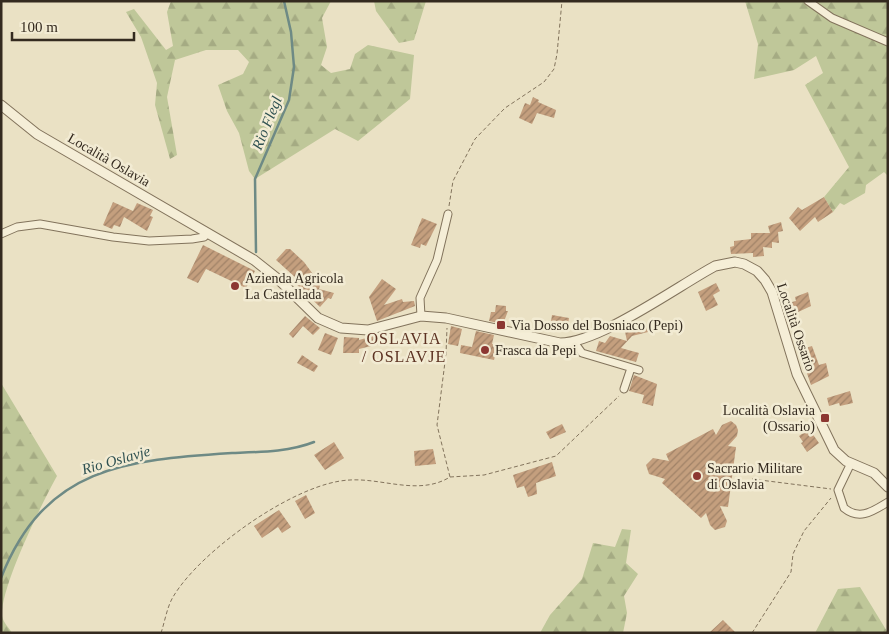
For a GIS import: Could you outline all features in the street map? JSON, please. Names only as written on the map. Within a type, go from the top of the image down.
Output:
[{"type":"street","points":[[808,1],[832,18],[888,42]]},
{"type":"street","name":"Località Oslavia","points":[[1,105],[37,134],[254,260],[278,279],[318,318],[341,328],[368,330],[421,316]]},
{"type":"street","points":[[421,316],[420,298],[438,260],[448,214]]},
{"type":"street","points":[[1,234],[18,227],[40,224],[113,237],[150,241],[198,238],[204,237],[208,233]]},
{"type":"street","name":"Località Ossario","points":[[421,316],[446,318],[547,340],[574,342],[605,329],[715,266],[730,263],[744,264],[756,271],[769,285],[797,374],[834,450],[850,463],[874,473],[888,487]]},
{"type":"street","points":[[574,342],[582,353],[639,370]]},
{"type":"street","points":[[624,389],[631,368]]},
{"type":"street","points":[[850,463],[838,490],[844,508],[854,514],[869,513],[888,502]]},
{"type":"path","points":[[448,214],[453,181],[475,139],[505,108],[544,82],[554,69],[562,1]]},
{"type":"path","points":[[446,318],[446,354],[438,425],[450,477]]},
{"type":"path","points":[[161,633],[172,598],[200,564],[260,515],[294,495],[324,484],[350,479],[410,485],[438,484],[450,477],[484,475],[556,456],[566,444],[611,406],[624,389]]},
{"type":"path","points":[[752,479],[838,490]]},
{"type":"path","points":[[752,633],[791,572],[793,554],[804,531],[838,490]]},
{"type":"green space","points":[[171,1],[331,1],[322,18],[327,47],[321,65],[331,73],[350,69],[355,54],[368,45],[414,55],[410,99],[358,141],[335,129],[255,179],[249,171],[239,133],[227,111],[218,85],[243,74],[249,62],[238,50],[206,50],[175,60],[167,97],[177,155],[170,159],[155,105],[157,83],[141,37],[126,12],[134,9],[166,50],[173,46],[167,12]]},
{"type":"green space","points":[[374,1],[426,1],[414,40],[399,43],[376,11]]},
{"type":"green space","points":[[745,1],[888,1],[888,176],[884,172],[866,185],[865,193],[844,205],[840,203],[833,212],[824,197],[849,167],[805,85],[823,73],[816,56],[794,70],[754,79],[758,44]]},
{"type":"green space","points":[[1,383],[57,476],[23,546],[3,603],[2,616],[12,633],[1,633]]},
{"type":"green space","points":[[622,529],[631,530],[626,563],[638,574],[624,596],[627,613],[623,633],[540,633],[550,615],[582,579],[593,543],[615,547]]},
{"type":"green space","points":[[860,587],[888,633],[815,633],[838,589]]},
{"type":"building","points":[[533,97],[539,100],[538,102],[556,110],[554,118],[537,113],[532,124],[519,118],[525,103],[530,105]]},
{"type":"building","points":[[824,197],[833,212],[818,222],[815,217],[800,231],[789,218],[798,207],[802,210]]},
{"type":"building","points":[[113,202],[133,211],[137,203],[153,210],[150,216],[153,217],[147,231],[124,217],[120,227],[114,225],[112,229],[103,225]]},
{"type":"building","points":[[422,218],[437,224],[426,246],[421,244],[420,248],[411,245]]},
{"type":"building","points":[[781,222],[783,231],[778,232],[779,243],[772,242],[772,248],[763,247],[764,256],[753,257],[753,253],[731,254],[730,247],[734,246],[734,241],[751,239],[751,233],[770,233],[768,226]]},
{"type":"building","points":[[203,245],[255,271],[246,288],[206,269],[198,283],[187,278]]},
{"type":"building","points":[[286,249],[290,249],[304,262],[318,281],[316,284],[320,285],[319,289],[334,293],[331,299],[328,298],[320,307],[293,281],[296,278],[276,260]]},
{"type":"building","points":[[382,279],[396,289],[384,305],[402,299],[403,302],[414,301],[415,306],[377,321],[369,297]]},
{"type":"building","points":[[716,283],[720,291],[713,295],[718,305],[706,311],[698,292]]},
{"type":"building","points":[[808,292],[811,306],[796,313],[792,302],[796,301],[795,297]]},
{"type":"building","points":[[496,305],[506,306],[506,311],[508,311],[503,324],[489,321],[491,312],[495,312]]},
{"type":"building","points":[[552,315],[569,318],[567,331],[550,328]]},
{"type":"building","points":[[305,316],[320,328],[313,335],[303,326],[293,338],[289,334]]},
{"type":"building","points":[[646,323],[648,332],[632,336],[621,348],[639,353],[636,362],[596,351],[599,341],[605,343],[610,336],[627,341],[624,327]]},
{"type":"building","points":[[451,326],[462,329],[458,346],[448,344]]},
{"type":"building","name":"Frasca da Pepi","points":[[476,331],[494,335],[492,344],[498,346],[494,360],[460,353],[461,345],[472,347]]},
{"type":"building","points":[[388,332],[391,341],[359,349],[359,353],[343,353],[344,337],[359,338],[359,340]]},
{"type":"building","points":[[325,333],[338,338],[331,355],[318,350]]},
{"type":"building","points":[[812,346],[819,365],[826,363],[829,376],[811,385],[799,350]]},
{"type":"building","points":[[302,355],[318,366],[314,372],[297,363]]},
{"type":"building","points":[[634,375],[657,384],[653,406],[642,403],[644,395],[629,391]]},
{"type":"building","points":[[850,391],[853,403],[840,406],[839,403],[829,406],[827,398]]},
{"type":"building","name":"Sacrario Militare di Oslavia","points":[[731,421],[738,430],[737,436],[728,446],[736,447],[728,507],[720,506],[727,521],[725,527],[715,530],[710,525],[706,513],[701,518],[662,483],[665,479],[649,474],[646,465],[653,458],[669,461],[666,454],[713,429],[716,435],[722,425]]},
{"type":"building","points":[[562,424],[566,432],[550,439],[546,432]]},
{"type":"building","points":[[809,429],[819,443],[807,452],[799,436]]},
{"type":"building","points":[[334,442],[344,458],[325,470],[314,455]]},
{"type":"building","points":[[433,449],[436,464],[415,466],[414,451]]},
{"type":"building","points":[[552,462],[556,476],[536,483],[537,494],[528,497],[524,486],[517,488],[513,475]]},
{"type":"building","points":[[306,495],[315,513],[305,519],[295,501]]},
{"type":"building","points":[[279,510],[291,527],[282,533],[278,527],[262,538],[254,526]]},
{"type":"building","points":[[723,620],[736,633],[709,633]]},
{"type":"waterway","name":"Rio Flegl","points":[[256,252],[255,179],[289,100],[294,67],[291,32],[284,1]]},
{"type":"waterway","name":"Rio Oslavje","points":[[1,578],[19,541],[41,512],[65,491],[93,476],[124,466],[157,460],[274,451],[314,442]]},
{"type":"place","name":"Azienda Agricola La Castellada","points":[[235,286]]},
{"type":"place","name":"Via Dosso del Bosniaco (Pepi)","points":[[501,325]]},
{"type":"place","name":"Frasca da Pepi","points":[[485,350]]},
{"type":"place","name":"Località Oslavia (Ossario)","points":[[825,418]]},
{"type":"place","name":"Sacrario Militare di Oslavia","points":[[697,476]]},
{"type":"district","name":"OSLAVIA / OSLAVJE","points":[[404,347]]}]
